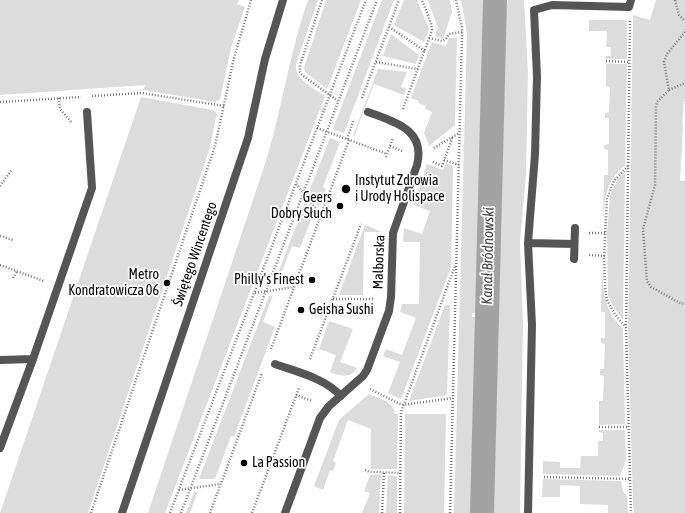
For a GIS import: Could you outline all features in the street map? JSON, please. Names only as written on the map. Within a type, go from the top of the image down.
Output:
[{"type":"street","name":"Świętego Wincentego","points":[[122,513],[248,138],[266,59],[283,0]]},
{"type":"street","points":[[528,513],[532,324],[528,243],[535,154],[537,77],[534,10],[567,3],[630,4]]},
{"type":"street","points":[[0,448],[33,359],[92,188],[87,112]]},
{"type":"street","name":"Malborska","points":[[285,513],[320,418],[328,407],[363,376],[367,370],[388,315],[391,299],[393,233],[417,165],[418,154],[417,144],[413,136],[405,127],[368,112]]},
{"type":"street","points":[[574,259],[575,228]]},
{"type":"street","points":[[528,243],[574,244]]},
{"type":"street","points":[[0,360],[33,359]]},
{"type":"street","points":[[275,364],[321,381],[341,396]]},
{"type":"path","points":[[91,513],[215,146],[234,58],[251,0]]},
{"type":"path","points":[[322,0],[300,65],[300,69],[302,75],[338,101]]},
{"type":"path","points":[[170,513],[366,0]]},
{"type":"path","points":[[181,513],[377,0]]},
{"type":"path","points":[[360,104],[399,0]]},
{"type":"path","points":[[386,157],[432,30],[432,25],[422,0]]},
{"type":"path","points":[[450,513],[462,32],[456,0]]},
{"type":"path","points":[[675,0],[679,15],[685,21]]},
{"type":"path","points":[[630,4],[626,328],[631,513]]},
{"type":"path","points":[[389,27],[425,51]]},
{"type":"path","points":[[430,38],[442,41],[446,40],[449,34],[462,32]]},
{"type":"path","points":[[669,90],[664,62],[667,54],[685,32]]},
{"type":"path","points":[[606,61],[630,62]]},
{"type":"path","points":[[376,62],[418,69]]},
{"type":"path","points":[[685,83],[669,90],[657,102],[655,185],[643,229],[647,281],[651,287],[680,303],[685,304]]},
{"type":"path","points":[[0,102],[142,93],[224,106]]},
{"type":"path","points":[[60,98],[60,109],[73,124]]},
{"type":"path","points":[[269,353],[348,140],[354,118]]},
{"type":"path","points":[[317,128],[387,154]]},
{"type":"path","points":[[429,150],[460,132]]},
{"type":"path","points":[[444,160],[459,165]]},
{"type":"path","points":[[626,328],[614,313],[607,300],[604,256],[607,198],[614,181],[628,166]]},
{"type":"path","points":[[0,186],[12,169]]},
{"type":"path","points":[[296,184],[321,214]]},
{"type":"path","points":[[0,236],[13,240]]},
{"type":"path","points":[[400,513],[401,412],[456,263]]},
{"type":"path","points":[[0,265],[49,282]]},
{"type":"path","points":[[14,278],[17,271]]},
{"type":"path","points":[[254,293],[294,287]]},
{"type":"path","points":[[333,299],[391,299]]},
{"type":"path","points":[[210,513],[264,368]]},
{"type":"path","points":[[364,394],[370,389],[403,405],[452,398]]},
{"type":"path","points":[[599,427],[628,427]]},
{"type":"path","points":[[365,470],[370,472],[401,473]]},
{"type":"path","points":[[382,513],[384,472]]},
{"type":"path","points":[[543,477],[629,479]]},
{"type":"path","points":[[179,490],[221,484]]},
{"type":"shaded area","points":[[0,0],[239,0],[237,4],[245,7],[231,48],[220,99],[215,102],[143,90],[145,85],[0,95]]},
{"type":"shaded area","points":[[308,0],[318,0],[296,64],[296,70],[301,79],[325,96],[165,513],[148,513],[265,164],[301,20]]},
{"type":"shaded area","points":[[326,0],[361,0],[327,89],[305,72],[304,68]]},
{"type":"shaded area","points":[[382,0],[394,0],[344,133],[333,129]]},
{"type":"shaded area","points":[[404,0],[417,0],[429,29],[424,42],[394,25]]},
{"type":"shaded area","points":[[428,0],[450,0],[452,12],[443,39],[435,36],[438,28]]},
{"type":"shaded area","points":[[461,0],[484,0],[477,312],[472,313],[472,317],[476,317],[472,513],[454,513],[467,33]]},
{"type":"shaded area","points":[[508,0],[524,0],[528,73],[526,174],[520,243],[523,324],[520,513],[493,513],[505,20]]},
{"type":"shaded area","points":[[656,0],[685,0],[685,101],[682,125],[680,181],[685,181],[685,513],[634,513],[633,504],[628,326],[633,15],[650,20]]},
{"type":"shaded area","points":[[589,20],[627,20],[627,59],[606,59],[606,56],[611,56],[611,47],[606,47],[607,31],[589,31]]},
{"type":"shaded area","points":[[391,34],[419,55],[416,64],[383,56]]},
{"type":"shaded area","points":[[449,38],[457,38],[455,125],[429,146],[424,133],[432,112],[425,109],[426,106],[418,103],[419,101],[411,98],[432,42],[446,46]]},
{"type":"shaded area","points":[[606,64],[627,64],[625,166],[614,177],[607,190],[603,221],[604,175],[608,175],[608,150],[604,149],[604,145],[609,144],[609,118],[605,118],[605,113],[609,112],[610,87],[606,86]]},
{"type":"shaded area","points":[[378,69],[407,72],[401,87],[406,89],[404,95],[374,84],[354,137],[353,136]]},
{"type":"shaded area","points":[[141,97],[213,110],[217,113],[210,147],[88,513],[0,513]]},
{"type":"shaded area","points":[[330,138],[340,142],[323,187],[326,189],[319,207],[309,192]]},
{"type":"shaded area","points":[[446,163],[453,166],[451,267],[401,399],[388,393],[400,362],[383,356],[386,349],[402,355],[416,318],[400,312],[402,304],[419,304],[420,242],[403,242],[404,228],[422,234],[430,211],[413,205],[427,164],[443,170]]},
{"type":"shaded area","points":[[625,171],[623,320],[614,308],[608,295],[607,233],[610,195],[618,179]]},
{"type":"shaded area","points":[[305,202],[314,212],[300,248],[292,246],[277,284],[274,284]]},
{"type":"shaded area","points":[[365,225],[382,232],[364,232],[363,295],[339,295]]},
{"type":"shaded area","points":[[602,266],[604,292],[608,308],[623,328],[625,424],[599,425],[599,401],[603,401],[604,376],[600,375],[600,369],[604,369],[605,344],[601,343],[601,338],[605,338],[605,312],[601,312]]},
{"type":"shaded area","points":[[273,295],[263,322],[275,327],[234,437],[231,436],[215,479],[199,479],[269,296]]},
{"type":"shaded area","points":[[445,305],[450,305],[447,395],[409,401]]},
{"type":"shaded area","points":[[329,321],[353,329],[340,362],[357,368],[351,374],[345,376],[330,372],[336,355],[319,349]]},
{"type":"shaded area","points":[[369,394],[389,403],[395,414],[398,414],[397,469],[371,469],[371,429],[348,420],[333,461],[336,463],[333,471],[330,470],[323,490],[314,486],[339,420]]},
{"type":"shaded area","points":[[405,414],[446,414],[444,513],[404,513]]},
{"type":"shaded area","points":[[599,430],[625,430],[626,460],[620,476],[543,474],[543,461],[560,462],[560,468],[580,468],[581,456],[598,456],[598,441],[603,441],[603,433],[599,432]]},
{"type":"shaded area","points":[[370,475],[381,475],[379,513],[362,513],[370,493],[364,491]]},
{"type":"shaded area","points":[[388,476],[397,476],[397,513],[386,513]]},
{"type":"shaded area","points":[[543,479],[621,481],[623,491],[627,497],[628,513],[608,513],[608,505],[580,504],[580,486],[560,485],[560,497],[542,497]]},
{"type":"shaded area","points":[[198,491],[190,513],[186,513],[194,492]]},
{"type":"waterway","name":"Kanał Bródnowski","points":[[482,513],[495,0]]},
{"type":"place","name":"Instytut Zdrowia i Urody Holispace","points":[[346,189]]},
{"type":"place","name":"Geers Dobry Słuch","points":[[340,206]]},
{"type":"place","name":"Philly's Finest","points":[[312,280]]},
{"type":"place","name":"Metro Kondratowicza 06","points":[[167,283]]},
{"type":"place","name":"Geisha Sushi","points":[[301,310]]},
{"type":"place","name":"La Passion","points":[[244,463]]}]
